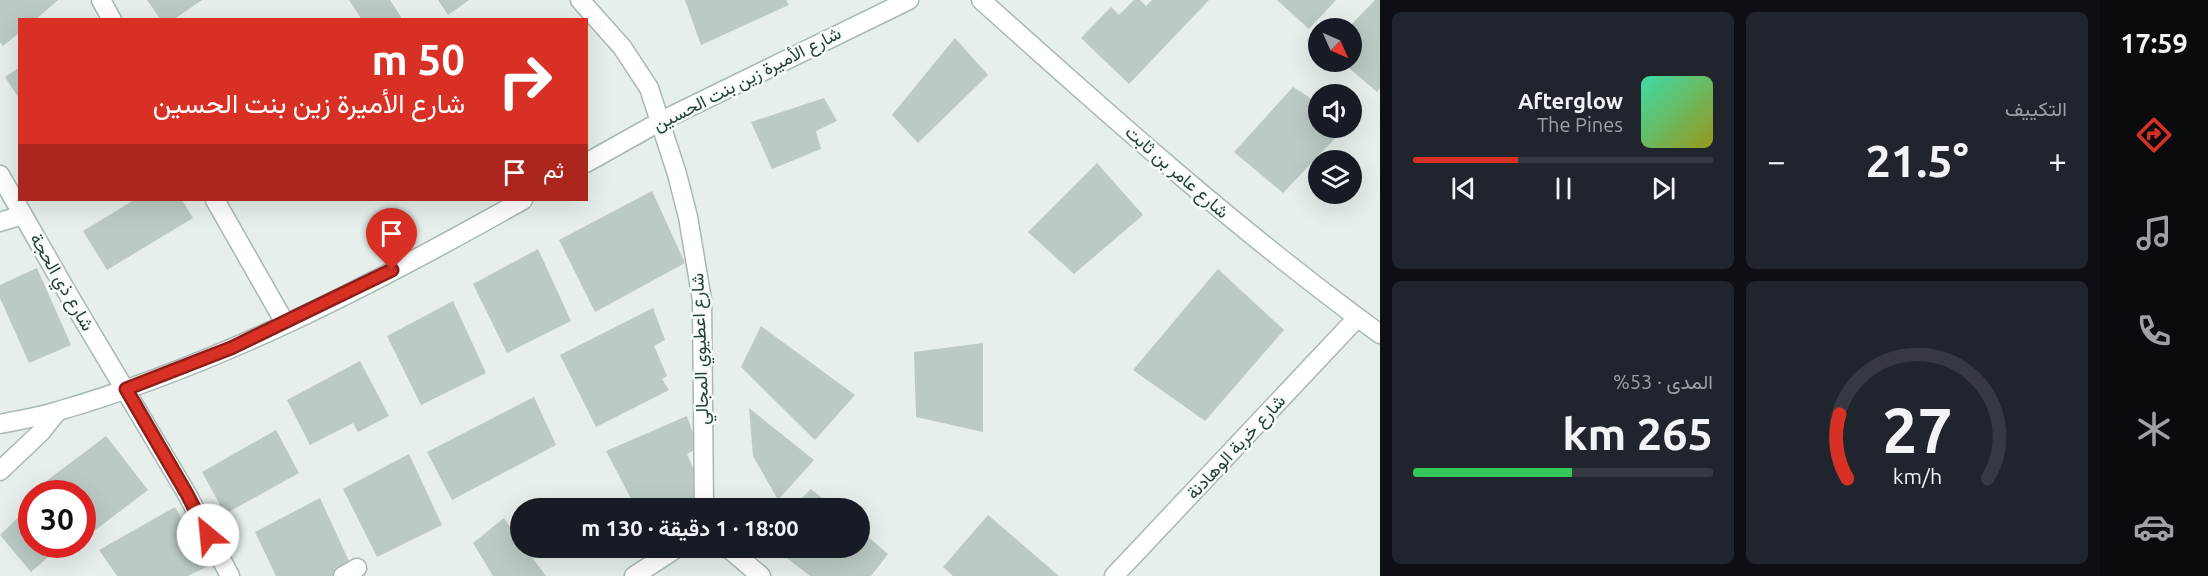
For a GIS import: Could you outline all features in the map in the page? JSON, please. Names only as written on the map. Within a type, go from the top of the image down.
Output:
[{"type":"street","points":[[101,0],[111,18]]},
{"type":"street","name":"شارع اعطيوي المجالي","points":[[580,0],[622,47],[649,88],[661,121],[688,217],[702,300],[704,498]]},
{"type":"street","name":"شارع الأميرة زين بنت الحسين","points":[[588,163],[661,121],[909,0]]},
{"type":"street","name":"شارع عامر بن ثابت","points":[[981,0],[1259,242],[1380,334]]},
{"type":"street","name":"شارع ذي الحجة","points":[[0,175],[187,494],[230,576]]},
{"type":"street","points":[[215,201],[285,323]]},
{"type":"street","points":[[0,424],[57,412],[126,389],[231,348],[371,281],[521,201]]},
{"type":"street","points":[[0,222],[23,215]]},
{"type":"street","name":"شارع خربة الوهادنة","points":[[1114,576],[1357,318]]},
{"type":"street","points":[[0,471],[41,432],[57,412]]},
{"type":"street","points":[[634,576],[662,558]]},
{"type":"street","points":[[740,558],[761,576]]},
{"type":"building","points":[[0,0],[58,0],[37,18],[18,18],[18,34],[3,46],[0,42]]},
{"type":"building","points":[[147,0],[202,0],[176,18],[160,18]]},
{"type":"building","points":[[349,0],[390,0],[402,18],[361,18]]},
{"type":"building","points":[[438,0],[469,0],[448,15]]},
{"type":"building","points":[[685,0],[786,0],[789,5],[701,45]]},
{"type":"building","points":[[1134,0],[1140,0],[1146,6],[1152,0],[1209,0],[1129,84],[1081,38],[1111,7],[1119,15]]},
{"type":"building","points":[[1277,0],[1336,0],[1319,18],[1308,18],[1308,28]]},
{"type":"building","points":[[1375,0],[1380,0],[1380,88],[1377,92],[1354,72],[1362,72],[1362,18],[1358,18]]},
{"type":"building","points":[[955,38],[988,75],[918,143],[892,115]]},
{"type":"building","points":[[18,68],[18,97],[5,77]]},
{"type":"building","points":[[1293,87],[1308,97],[1308,138],[1335,138],[1324,150],[1308,150],[1308,167],[1283,193],[1234,152]]},
{"type":"building","points":[[824,98],[837,121],[816,131],[821,149],[772,169],[751,122]]},
{"type":"building","points":[[1097,163],[1143,215],[1074,274],[1028,232]]},
{"type":"building","points":[[652,191],[685,263],[595,312],[559,240]]},
{"type":"building","points":[[132,201],[183,201],[193,218],[107,270],[83,231]]},
{"type":"building","points":[[538,249],[571,321],[507,353],[473,284]]},
{"type":"building","points":[[37,268],[71,345],[29,363],[0,298],[0,285]]},
{"type":"building","points":[[1218,269],[1284,330],[1205,421],[1133,370]]},
{"type":"building","points":[[453,301],[486,373],[421,405],[387,336]]},
{"type":"building","points":[[653,308],[665,340],[654,346],[667,376],[662,379],[669,390],[596,427],[560,355]]},
{"type":"building","points":[[761,326],[855,395],[815,440],[741,367]]},
{"type":"building","points":[[983,343],[983,432],[916,417],[914,352]]},
{"type":"building","points":[[360,361],[389,416],[358,432],[353,423],[310,445],[287,400]]},
{"type":"building","points":[[534,397],[556,445],[452,500],[427,452]]},
{"type":"building","points":[[749,408],[814,460],[780,498],[777,498],[753,456]]},
{"type":"building","points":[[687,416],[698,448],[687,454],[700,484],[702,498],[631,498],[606,451]]},
{"type":"building","points":[[276,430],[299,473],[225,514],[202,472]]},
{"type":"building","points":[[106,436],[148,490],[96,529],[96,480],[48,480]]},
{"type":"building","points":[[409,454],[442,525],[377,557],[343,489]]},
{"type":"building","points":[[811,489],[822,498],[802,498]]},
{"type":"building","points":[[320,498],[353,570],[340,576],[276,576],[255,532]]},
{"type":"building","points":[[175,507],[208,566],[188,576],[117,576],[99,550]]},
{"type":"building","points":[[988,515],[1059,576],[953,576],[943,567]]},
{"type":"building","points":[[18,518],[18,556],[0,535]]},
{"type":"building","points":[[504,518],[510,527],[510,558],[532,558],[546,576],[493,576],[473,543]]},
{"type":"building","points":[[870,539],[888,554],[871,576],[810,576],[787,558],[870,558]]},
{"type":"building","points":[[19,558],[47,558],[31,572]]},
{"type":"route","points":[[208,535],[126,389],[231,348],[392,270]]}]
